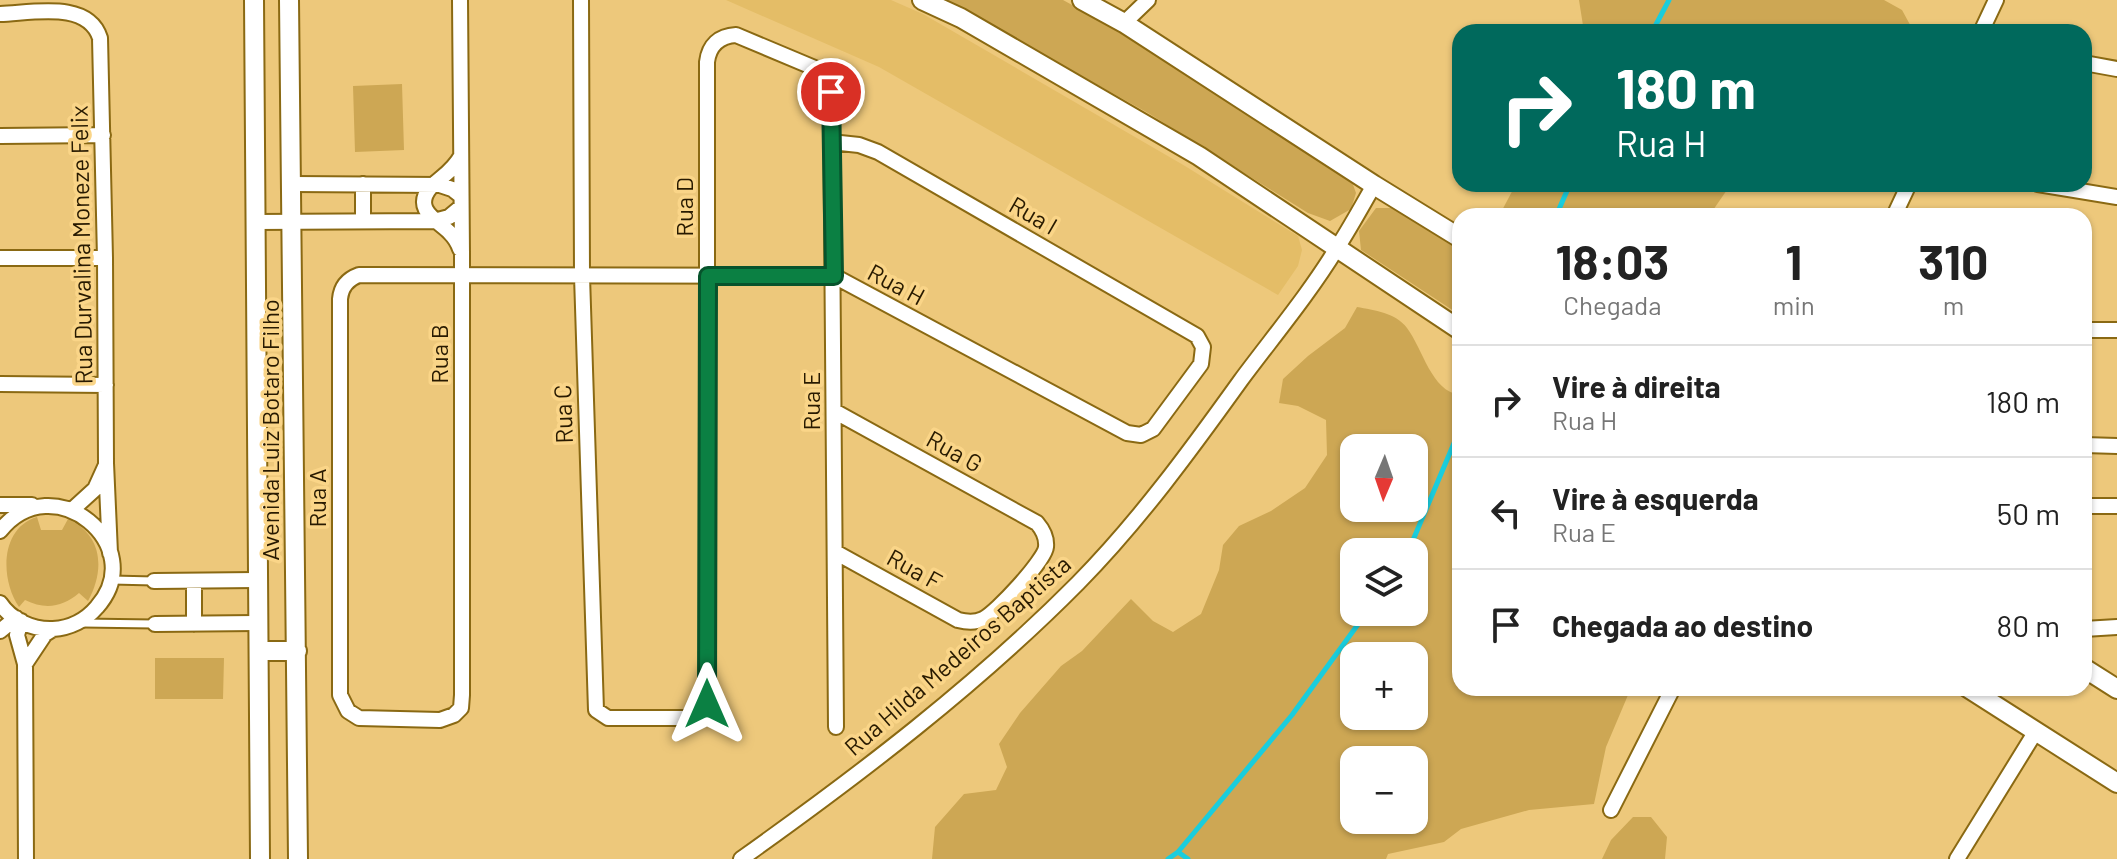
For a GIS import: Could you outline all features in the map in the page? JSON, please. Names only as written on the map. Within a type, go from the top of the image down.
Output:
[{"type":"street","name":"Avenida Luiz Botaro Filho","points":[[254,0],[260,859]]},
{"type":"street","name":"Avenida Luiz Botaro Filho","points":[[289,0],[298,859]]},
{"type":"street","name":"Rua B","points":[[460,0],[461,708]]},
{"type":"street","name":"Rua C","points":[[581,0],[582,276],[596,710],[608,718],[687,718],[707,708]]},
{"type":"street","points":[[922,0],[961,18],[1199,156],[1452,324]]},
{"type":"street","points":[[1082,0],[1124,23],[1452,233]]},
{"type":"street","points":[[1124,23],[1148,0]]},
{"type":"street","points":[[1985,24],[1996,0]]},
{"type":"street","name":"Rua Durvalina Moneze Felix","points":[[0,14],[69,13],[87,18],[96,27],[102,51],[106,463],[111,580]]},
{"type":"street","name":"Rua E","points":[[714,44],[730,35],[743,36],[813,67],[824,77],[831,92],[836,727]]},
{"type":"street","name":"Rua D","points":[[707,708],[707,72],[708,54],[714,44]]},
{"type":"street","points":[[2092,64],[2117,69]]},
{"type":"street","points":[[0,136],[103,135]]},
{"type":"street","name":"Rua I","points":[[831,142],[859,145],[878,152],[1197,336],[1203,347],[1201,364],[1153,429],[1141,435]]},
{"type":"street","points":[[461,156],[450,173],[427,194],[425,205],[426,212],[451,234],[462,253]]},
{"type":"street","points":[[255,222],[434,221],[449,217],[461,201],[452,189],[435,185],[293,184]]},
{"type":"street","points":[[363,184],[363,221]]},
{"type":"street","name":"Rua Hilda Medeiros Baptista","points":[[741,859],[834,793],[946,703],[1078,583],[1123,535],[1172,475],[1337,250],[1374,185]]},
{"type":"street","points":[[2087,192],[2117,197]]},
{"type":"street","points":[[0,258],[105,258]]},
{"type":"street","name":"Rua A","points":[[461,708],[454,715],[440,720],[364,718],[351,714],[341,700],[340,299],[346,284],[359,275],[462,275]]},
{"type":"street","name":"Rua H","points":[[462,275],[834,276],[1127,433],[1141,435]]},
{"type":"street","points":[[2092,330],[2117,330]]},
{"type":"street","points":[[0,384],[106,385]]},
{"type":"street","name":"Rua G","points":[[834,411],[1037,523],[1046,539],[1041,560],[987,617],[973,622]]},
{"type":"street","points":[[2092,445],[2117,446]]},
{"type":"street","points":[[72,510],[95,489],[106,463]]},
{"type":"street","points":[[0,505],[72,510],[92,522],[106,541],[110,553]]},
{"type":"street","points":[[0,531],[24,511],[48,506]]},
{"type":"street","points":[[2092,506],[2117,506]]},
{"type":"street","name":"Rua F","points":[[835,552],[958,620],[973,622]]},
{"type":"street","points":[[25,664],[45,634],[76,623],[101,603],[111,580]]},
{"type":"street","points":[[154,581],[258,580]]},
{"type":"street","points":[[194,582],[194,624]]},
{"type":"street","points":[[0,603],[18,620],[35,627],[53,629]]},
{"type":"street","points":[[0,631],[18,620]]},
{"type":"street","points":[[18,620],[17,635],[25,664],[26,859]]},
{"type":"street","points":[[155,624],[259,623]]},
{"type":"street","points":[[2092,629],[2117,627]]},
{"type":"street","points":[[259,651],[297,651]]},
{"type":"street","points":[[2092,673],[2117,689]]},
{"type":"street","points":[[1611,810],[1669,696]]},
{"type":"street","points":[[1981,696],[2117,783]]},
{"type":"street","points":[[1957,859],[2036,731]]},
{"type":"lane","points":[[111,580],[154,581]]},
{"type":"lane","points":[[76,623],[155,624]]},
{"type":"shaded area","points":[[726,0],[891,0],[923,14],[1185,166],[1298,236],[1302,250],[1298,266],[1278,295],[879,67]]},
{"type":"shaded area","points":[[945,0],[1063,0],[1105,23],[1351,179],[1356,193],[1351,209],[1330,221],[1308,213],[1148,113]]},
{"type":"shaded area","points":[[1579,0],[1884,0],[1902,10],[1910,24],[1583,24]]},
{"type":"shaded area","points":[[402,84],[404,150],[355,152],[353,86]]},
{"type":"shaded area","points":[[1512,192],[1726,192],[1714,208],[1503,208]]},
{"type":"shaded area","points":[[1376,208],[1395,208],[1452,246],[1452,310],[1361,250],[1359,231]]},
{"type":"shaded area","points":[[1357,307],[1384,313],[1407,328],[1435,378],[1452,393],[1452,696],[1628,696],[1606,747],[1594,804],[1529,810],[1461,829],[1444,842],[1388,854],[1386,859],[932,859],[935,827],[964,794],[996,790],[1007,767],[999,744],[1020,713],[1061,666],[1082,651],[1131,599],[1153,621],[1173,632],[1201,614],[1219,570],[1223,545],[1239,526],[1271,511],[1305,488],[1327,455],[1326,420],[1298,406],[1279,403],[1283,379],[1345,328]]},
{"type":"shaded area","points":[[37,517],[41,530],[62,530],[68,519],[88,534],[98,554],[98,566],[88,601],[79,593],[60,604],[47,606],[25,600],[19,607],[9,583],[7,556],[16,532]]},
{"type":"shaded area","points":[[155,658],[224,658],[223,699],[155,699]]},
{"type":"shaded area","points":[[1633,817],[1651,817],[1667,837],[1665,859],[1602,859],[1611,840]]},
{"type":"waterway","points":[[1656,24],[1669,0]]},
{"type":"waterway","points":[[1560,208],[1566,192]]},
{"type":"waterway","points":[[1414,538],[1452,448]]},
{"type":"waterway","points":[[1168,859],[1178,852],[1292,715],[1357,626]]},
{"type":"waterway","points":[[1178,852],[1188,859]]},
{"type":"route","points":[[707,704],[708,276],[834,276],[831,92]]}]
